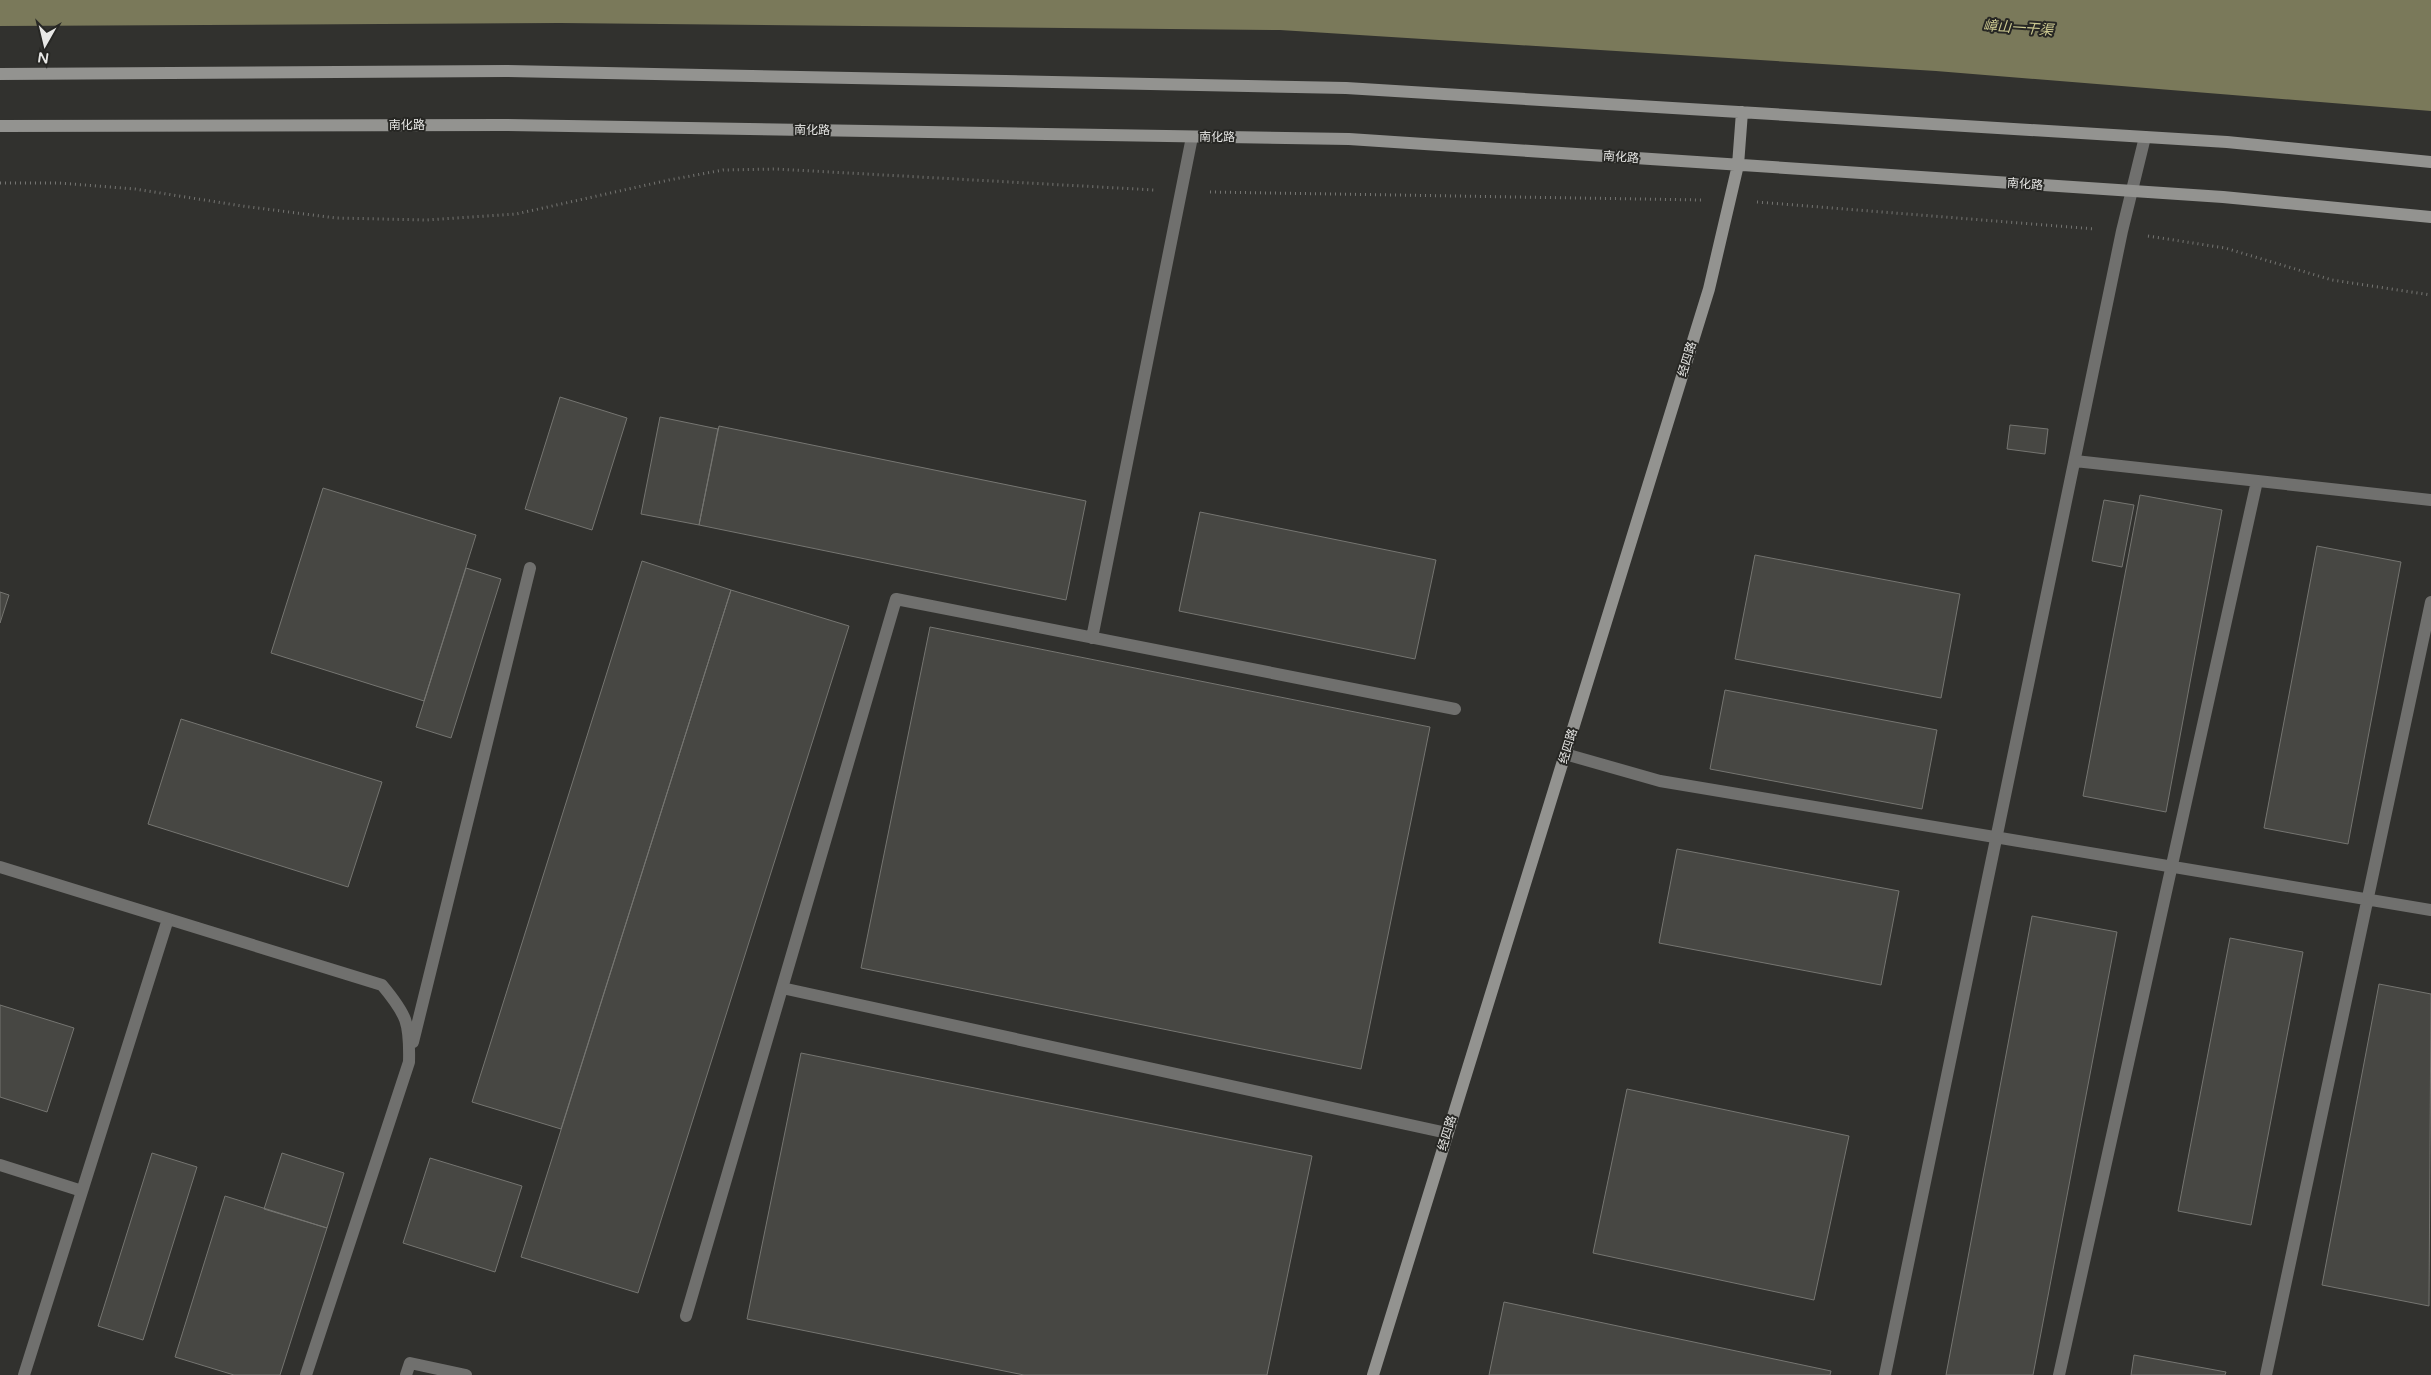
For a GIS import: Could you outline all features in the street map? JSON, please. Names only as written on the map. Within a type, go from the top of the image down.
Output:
[{"type":"main road","points":[[0,74],[505,72],[1346,88],[2227,142],[2431,162]]},
{"type":"main road","name":"经四路","points":[[1373,1375],[1709,290],[1738,165],[1742,112]]},
{"type":"main road","name":"南化路","points":[[0,126],[504,125],[1349,139],[2223,196],[2431,217]]},
{"type":"lane","points":[[1092,638],[1192,137]]},
{"type":"lane","points":[[1885,1375],[2122,231],[2145,137]]},
{"type":"lane","points":[[2075,461],[2431,500]]},
{"type":"lane","points":[[2058,1375],[2257,481]]},
{"type":"lane","points":[[306,1375],[409,1062],[530,568]]},
{"type":"lane","points":[[686,1316],[896,599],[1455,709]]},
{"type":"lane","points":[[2266,1375],[2431,602]]},
{"type":"lane","points":[[1565,754],[1660,781],[2431,910]]},
{"type":"lane","points":[[0,867],[382,985],[401,1008],[410,1031],[409,1062]]},
{"type":"lane","points":[[24,1375],[168,919]]},
{"type":"lane","points":[[782,988],[1447,1133]]},
{"type":"lane","points":[[0,1165],[82,1191]]},
{"type":"lane","points":[[406,1375],[410,1363],[466,1375]]},
{"type":"path","points":[[0,183],[59,183],[135,189],[242,206],[336,218],[426,220],[516,214],[723,170],[776,169],[1181,191],[1730,200],[2122,231],[2225,248],[2332,280],[2431,295]]},
{"type":"water","name":"嶂山一干渠","points":[[0,0],[2431,0],[2431,111],[1936,71],[1280,30],[560,23],[0,26]]},
{"type":"building","points":[[560,397],[627,418],[592,530],[525,509]]},
{"type":"building","points":[[660,417],[718,429],[699,525],[641,514]]},
{"type":"building","points":[[2010,425],[2048,429],[2045,454],[2007,449]]},
{"type":"building","points":[[719,426],[1086,501],[1066,600],[699,525]]},
{"type":"building","points":[[323,488],[476,535],[424,701],[271,653]]},
{"type":"building","points":[[2140,495],[2222,510],[2166,812],[2083,796]]},
{"type":"building","points":[[2104,500],[2134,505],[2122,567],[2092,561]]},
{"type":"building","points":[[1200,512],[1436,560],[1415,659],[1179,611]]},
{"type":"building","points":[[2317,546],[2401,562],[2348,844],[2264,828]]},
{"type":"building","points":[[1755,555],[1960,594],[1941,698],[1735,659]]},
{"type":"building","points":[[642,561],[731,590],[561,1129],[472,1102]]},
{"type":"building","points":[[466,568],[501,579],[451,738],[416,727]]},
{"type":"building","points":[[731,590],[849,626],[638,1293],[521,1257]]},
{"type":"building","points":[[0,592],[9,595],[0,623]]},
{"type":"building","points":[[930,627],[1430,727],[1361,1069],[861,968]]},
{"type":"building","points":[[1725,690],[1937,730],[1922,809],[1710,769]]},
{"type":"building","points":[[181,719],[382,782],[348,887],[148,824]]},
{"type":"building","points":[[1677,849],[1899,891],[1881,985],[1659,943]]},
{"type":"building","points":[[2032,916],[2117,932],[2033,1375],[1946,1375]]},
{"type":"building","points":[[2230,938],[2303,952],[2251,1225],[2178,1211]]},
{"type":"building","points":[[2379,984],[2431,994],[2429,1306],[2322,1285]]},
{"type":"building","points":[[0,1005],[74,1028],[47,1112],[0,1097]]},
{"type":"building","points":[[801,1053],[1312,1156],[1267,1375],[1024,1375],[747,1319]]},
{"type":"building","points":[[1627,1089],[1849,1136],[1814,1300],[1593,1253]]},
{"type":"building","points":[[152,1153],[197,1167],[143,1340],[98,1326]]},
{"type":"building","points":[[282,1153],[344,1173],[327,1228],[264,1209]]},
{"type":"building","points":[[430,1158],[522,1186],[495,1272],[403,1243]]},
{"type":"building","points":[[225,1196],[327,1228],[280,1375],[234,1375],[175,1357]]},
{"type":"building","points":[[1504,1302],[1831,1371],[1830,1375],[1489,1375]]},
{"type":"building","points":[[2134,1355],[2226,1372],[2225,1375],[2131,1375]]}]
